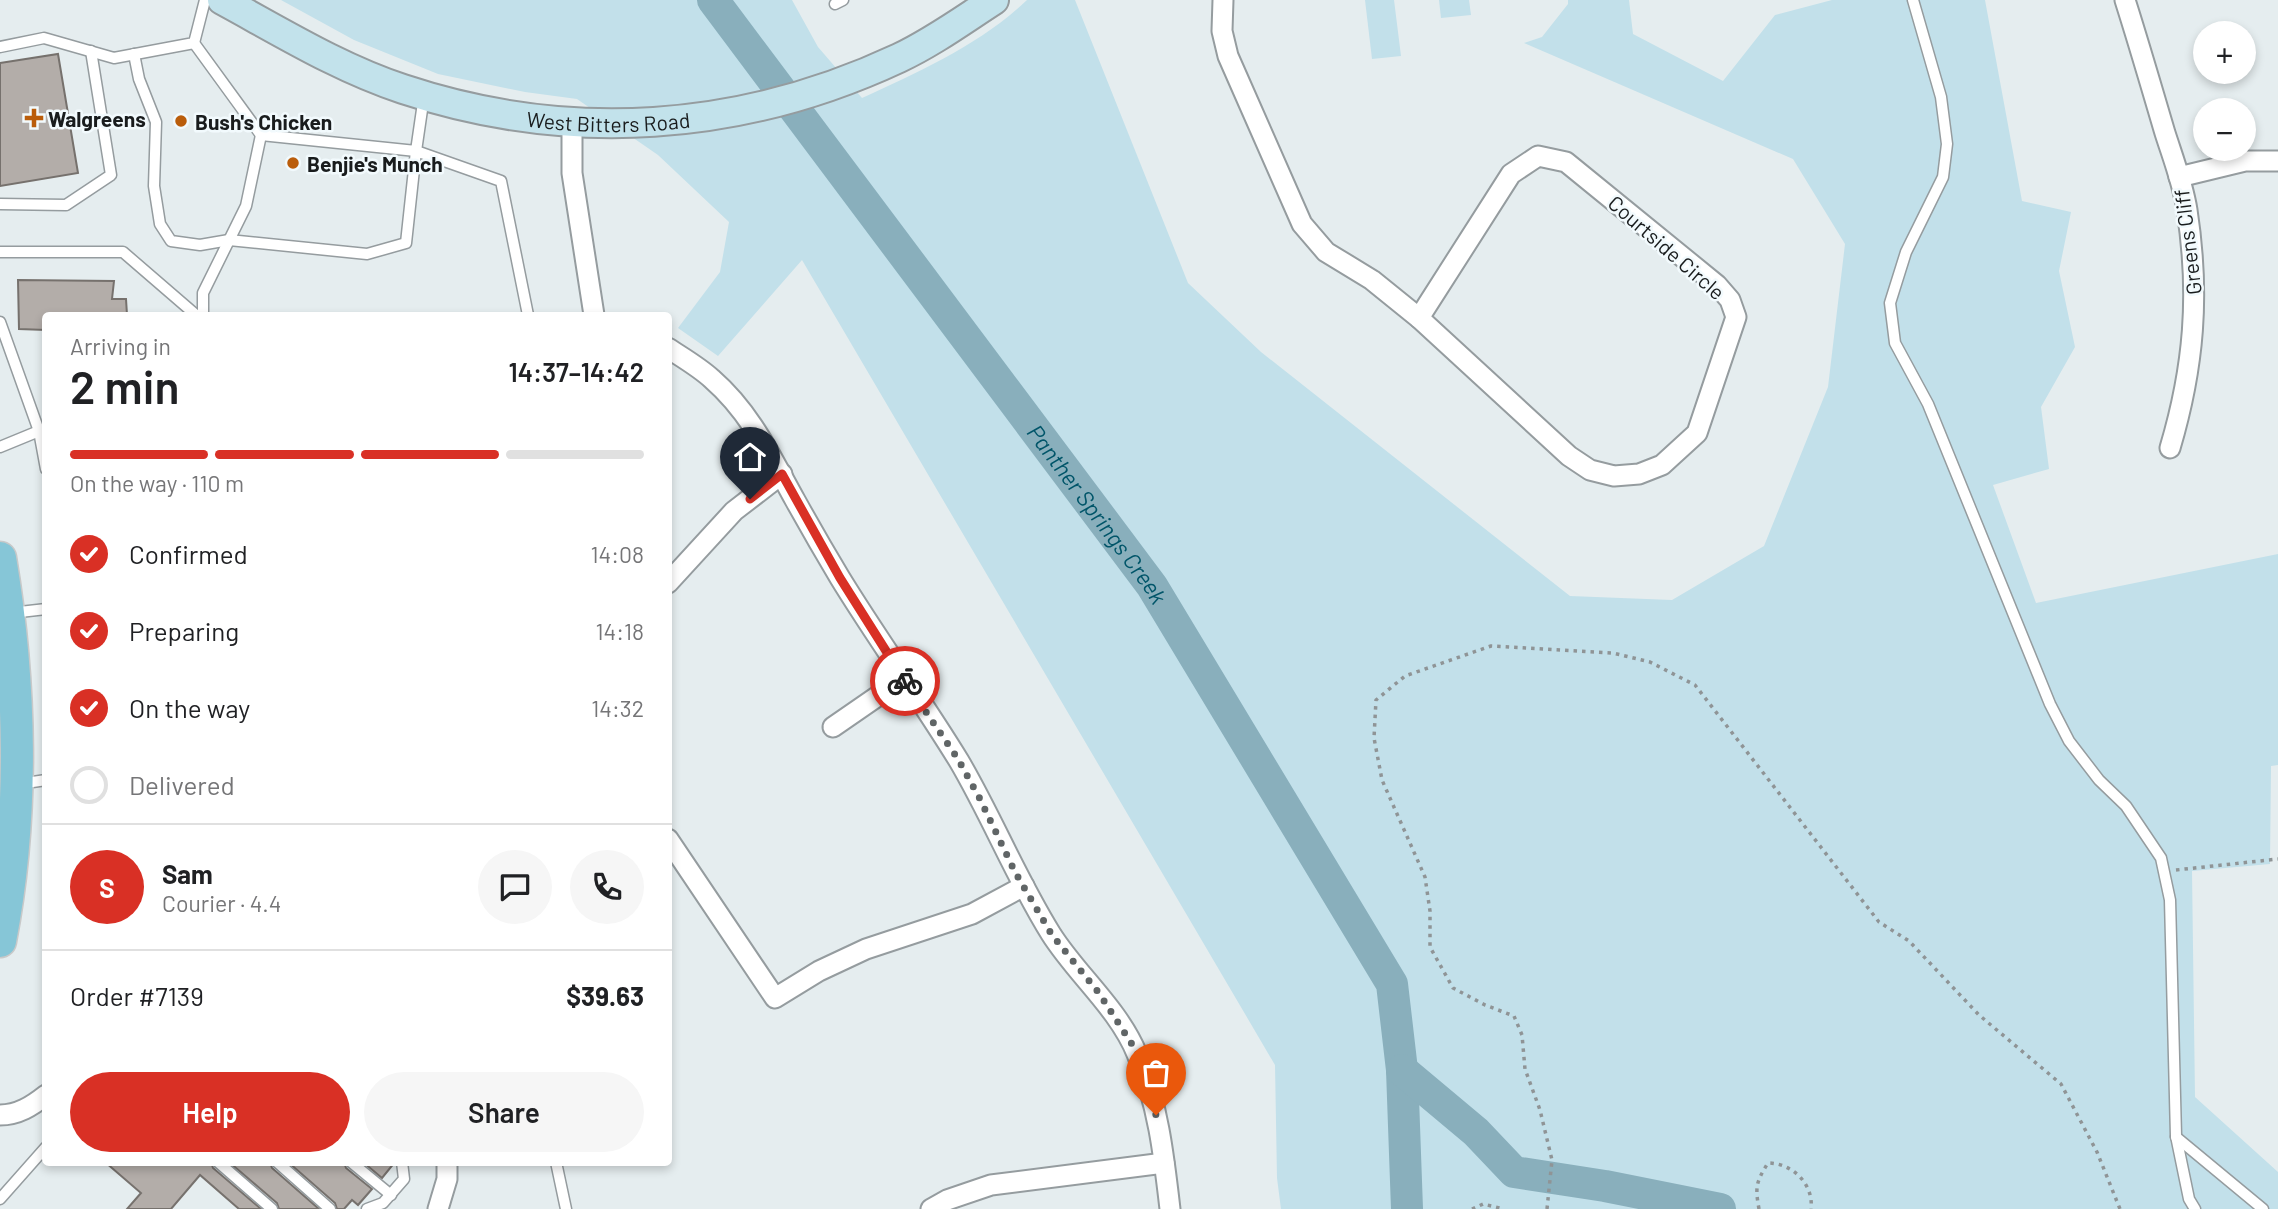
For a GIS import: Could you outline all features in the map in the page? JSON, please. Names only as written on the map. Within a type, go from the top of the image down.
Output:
[{"type":"main road","name":"West Bitters Road","points":[[222,0],[340,63],[401,88],[466,107],[531,119],[621,124],[688,120],[754,109],[818,91],[857,76],[940,36],[982,3]]},
{"type":"main road","points":[[0,558],[16,701],[30,782],[15,821],[0,941]]},
{"type":"street","name":"Courtside Circle","points":[[1223,0],[1222,31],[1228,56],[1302,224],[1326,252],[1372,280],[1419,318],[1569,456],[1590,470],[1614,476],[1639,474],[1662,465],[1697,433],[1735,317],[1730,300],[1717,285],[1566,162],[1538,156],[1511,174],[1419,318]]},
{"type":"street","name":"Greens Cliff","points":[[2125,0],[2179,177],[2187,208],[2191,245],[2194,325],[2183,401],[2169,448]]},
{"type":"street","points":[[572,122],[572,173],[594,312]]},
{"type":"street","points":[[2179,177],[2245,161],[2278,161]]},
{"type":"street","points":[[672,351],[712,379],[752,423],[840,578],[958,759],[1015,872],[1052,935],[1099,993],[1137,1052],[1151,1095],[1170,1209]]},
{"type":"street","points":[[672,579],[734,511],[782,474]]},
{"type":"street","points":[[833,727],[904,678]]},
{"type":"street","points":[[672,845],[775,998],[819,971],[866,949],[972,914],[1024,886]]},
{"type":"street","points":[[0,1115],[29,1108],[42,1098]]},
{"type":"street","points":[[930,1209],[947,1200],[991,1185],[1164,1163]]},
{"type":"street","points":[[438,1209],[447,1179],[447,1166]]},
{"type":"lane","points":[[194,43],[205,0]]},
{"type":"lane","points":[[1913,0],[1941,97],[1947,144],[1943,177],[1906,252],[1890,303],[1895,343],[1928,404],[2050,704],[2077,751],[2099,780],[2126,806],[2161,858],[2170,900],[2176,1136],[2189,1199],[2196,1209]]},
{"type":"lane","points":[[0,47],[44,38],[114,58],[194,43]]},
{"type":"lane","points":[[194,43],[261,135],[246,206],[203,293],[203,312]]},
{"type":"lane","points":[[0,204],[66,205],[111,175],[91,51]]},
{"type":"lane","points":[[134,54],[139,79],[156,122],[154,186],[160,224],[171,242],[200,245],[229,240],[367,254],[406,243],[425,95]]},
{"type":"lane","points":[[261,135],[416,151],[501,181],[527,312]]},
{"type":"lane","points":[[0,252],[122,252],[192,312]]},
{"type":"lane","points":[[0,322],[42,431],[0,447]]},
{"type":"lane","points":[[8,613],[42,609]]},
{"type":"lane","points":[[2176,1136],[2263,1209]]},
{"type":"lane","points":[[0,1199],[42,1152]]},
{"type":"lane","points":[[223,1166],[272,1209]]},
{"type":"lane","points":[[282,1166],[330,1209]]},
{"type":"lane","points":[[356,1166],[391,1195]]},
{"type":"lane","points":[[368,1209],[383,1203],[404,1179],[402,1166]]},
{"type":"lane","points":[[557,1166],[565,1209]]},
{"type":"path","points":[[1548,1209],[1552,1166],[1540,1110],[1525,1069],[1522,1035],[1514,1016],[1485,1005],[1453,988],[1430,947],[1430,911],[1425,877],[1382,780],[1374,738],[1376,700],[1405,676],[1491,646],[1613,653],[1650,662],[1695,685],[1879,922],[1909,941],[1979,1015],[2061,1084],[2097,1152],[2120,1209]]},
{"type":"path","points":[[2163,871],[2278,859]]},
{"type":"path","points":[[1759,1209],[1756,1185],[1768,1163],[1782,1163],[1791,1168],[1808,1191],[1812,1201],[1811,1209]]},
{"type":"path","points":[[1472,1209],[1483,1204],[1504,1209]]},
{"type":"shaded area","points":[[281,0],[792,0],[818,47],[862,98],[970,43],[1027,0],[1075,0],[1188,283],[1261,352],[1570,596],[1672,600],[1764,546],[1828,387],[1845,244],[1793,159],[1524,43],[1542,37],[1568,4],[1568,0],[1629,0],[1633,34],[1723,81],[1775,15],[1832,0],[1985,0],[2022,201],[2071,212],[2059,271],[2075,347],[2041,407],[2049,469],[1993,485],[2036,603],[2278,554],[2278,765],[2271,766],[2270,864],[2192,871],[2195,1097],[2278,1172],[2278,1209],[1281,1209],[1277,1178],[1275,1065],[802,260],[718,356],[678,328],[720,272],[729,222],[658,155],[577,99],[525,92],[438,74],[354,40]]},
{"type":"shaded area","points":[[1365,0],[1394,0],[1401,56],[1372,59]]},
{"type":"shaded area","points":[[1439,0],[1469,0],[1471,15],[1441,18]]},
{"type":"building","name":"Walgreens","points":[[58,54],[78,173],[0,186],[0,63]]},
{"type":"building","points":[[18,280],[114,281],[112,299],[126,299],[127,312],[42,312],[42,330],[19,329]]},
{"type":"building","points":[[110,1166],[212,1166],[261,1209],[239,1209],[200,1175],[171,1209],[127,1209],[141,1193]]},
{"type":"building","points":[[234,1166],[271,1166],[319,1209],[279,1209],[277,1203]]},
{"type":"building","points":[[293,1166],[345,1166],[372,1189],[358,1205],[352,1200],[344,1209],[337,1209],[335,1203]]},
{"type":"building","points":[[368,1166],[392,1166],[382,1178]]},
{"type":"waterway","name":"Panther Springs Creek","points":[[713,0],[1152,586],[1392,984],[1402,1070],[1407,1209]]},
{"type":"waterway","name":"Panther Springs Creek","points":[[1402,1070],[1476,1132],[1514,1172],[1605,1186],[1720,1209]]},
{"type":"way so far","points":[[905,681],[958,759],[1015,872],[1052,935],[1099,993],[1137,1052],[1156,1115]]},
{"type":"place","name":"Walgreens","points":[[34,118]]},
{"type":"place","name":"Bush's Chicken","points":[[181,121]]},
{"type":"place","name":"Benjie's Munch","points":[[293,163]]},
{"type":"route","points":[[750,499],[782,474],[840,578],[905,681]]}]
